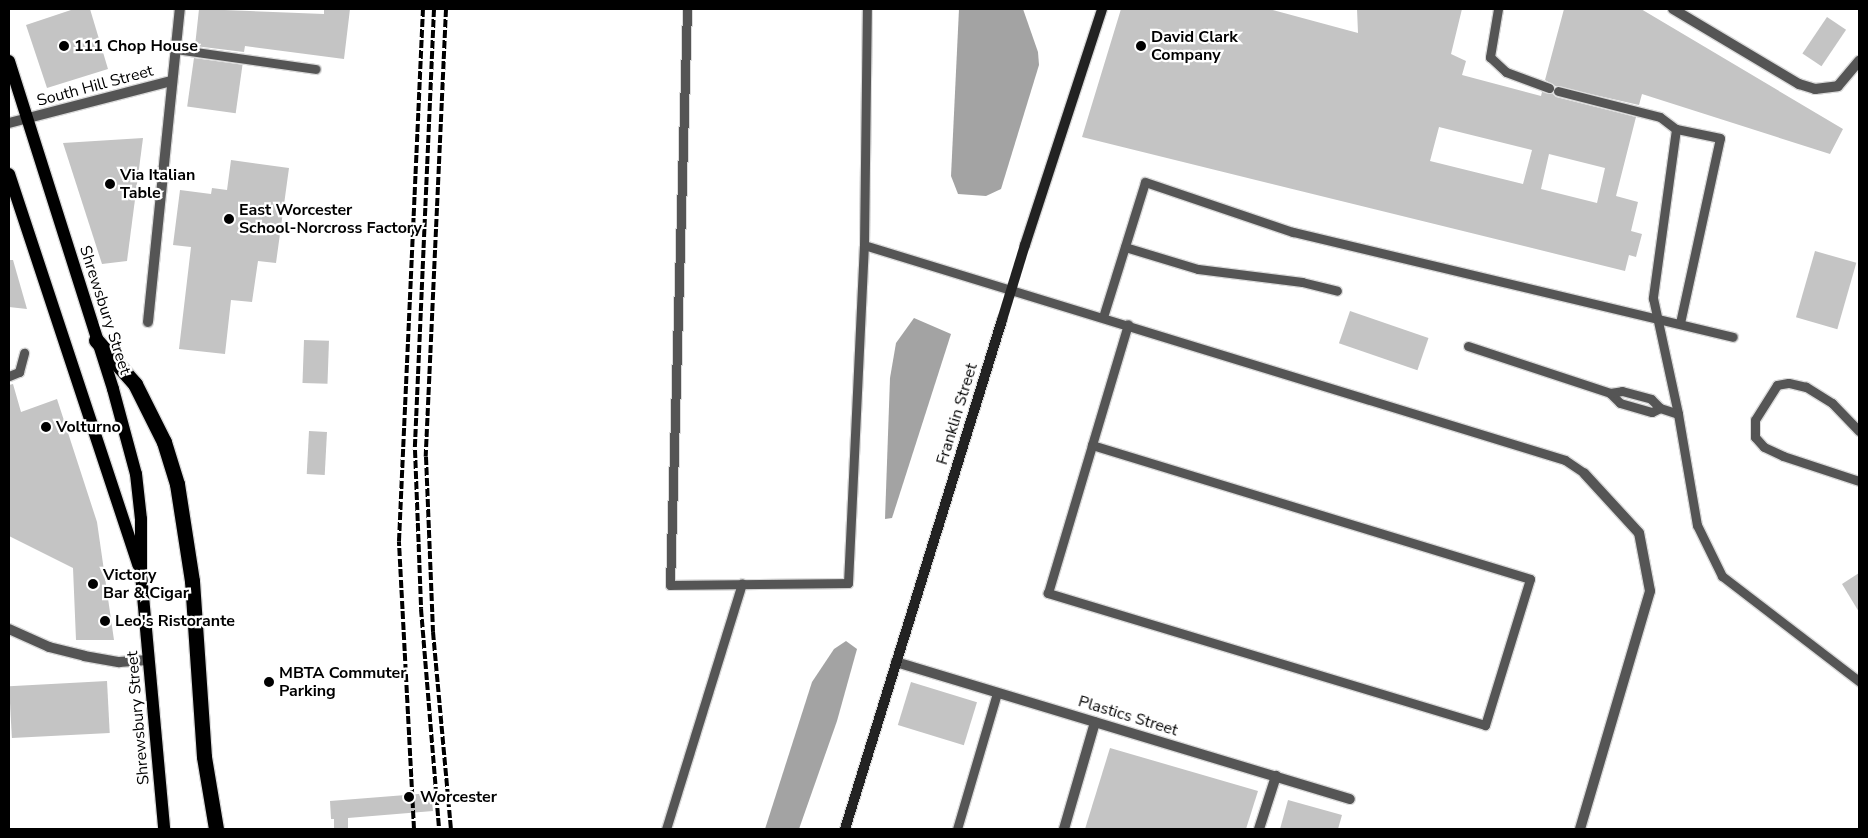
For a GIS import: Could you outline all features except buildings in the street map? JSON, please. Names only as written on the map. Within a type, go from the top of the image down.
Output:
[{"type":"highway","points":[[96,340],[135,384],[164,442],[177,484],[192,581],[207,787],[216,829]]},
{"type":"main road","name":"Franklin Street","points":[[845,829],[1025,245],[1102,9]]},
{"type":"main road","name":"Shrewsbury Street","points":[[9,61],[136,474],[141,519],[141,574],[164,829]]},
{"type":"main road","name":"Shrewsbury Street","points":[[9,174],[141,574]]},
{"type":"street","points":[[148,322],[171,81],[180,9]]},
{"type":"street","points":[[1673,9],[1781,74],[1815,90],[1838,86],[1859,61]]},
{"type":"street","name":"South Hill Street","points":[[9,123],[171,81]]},
{"type":"street","points":[[1580,829],[1650,591],[1639,534],[1584,474]]},
{"type":"street","points":[[9,628],[49,648],[75,654],[119,662],[148,660]]},
{"type":"street","name":"Plastics Street","points":[[896,662],[1350,799]]},
{"type":"street","points":[[1064,829],[1095,722]]},
{"type":"street","points":[[1259,829],[1276,776]]},
{"type":"lane","points":[[687,9],[670,585],[848,583],[864,245],[867,9]]},
{"type":"lane","points":[[1498,9],[1490,57],[1506,72],[1548,88]]},
{"type":"lane","points":[[175,49],[316,69]]},
{"type":"lane","points":[[1558,91],[1660,117],[1676,129],[1720,138],[1680,323]]},
{"type":"lane","points":[[1676,129],[1653,298],[1655,317],[1678,414],[1697,525],[1722,576],[1859,681]]},
{"type":"lane","points":[[1103,317],[1145,182],[1292,232],[1733,337]]},
{"type":"lane","points":[[864,245],[1128,324],[1565,460],[1584,474]]},
{"type":"lane","points":[[1125,247],[1198,269],[1302,282],[1337,291]]},
{"type":"lane","points":[[1092,446],[1530,579],[1485,725],[1048,593],[1128,324]]},
{"type":"lane","points":[[1468,346],[1610,393],[1622,391],[1651,399],[1660,408],[1678,414]]},
{"type":"lane","points":[[9,376],[19,372],[24,353]]},
{"type":"lane","points":[[1859,431],[1832,404],[1806,387],[1788,383],[1777,385],[1755,420],[1755,436],[1764,446],[1783,456],[1859,481]]},
{"type":"lane","points":[[666,829],[742,584]]},
{"type":"lane","points":[[957,829],[997,693]]},
{"type":"shaded area","points":[[959,9],[1023,9],[1038,52],[1039,65],[1001,189],[986,196],[958,194],[951,176]]},
{"type":"shaded area","points":[[914,318],[951,334],[892,518],[885,519],[890,378],[896,343]]},
{"type":"shaded area","points":[[846,641],[857,649],[837,721],[799,829],[765,829],[812,682],[834,649]]},
{"type":"railway","points":[[414,829],[399,541],[423,9]]},
{"type":"railway","points":[[434,9],[415,450],[421,609],[439,829]]},
{"type":"railway","points":[[446,9],[426,457],[433,632],[451,829]]},
{"type":"place","name":"111 Chop House","points":[[64,46]]},
{"type":"place","name":"David Clark Company","points":[[1141,46]]},
{"type":"place","name":"Via Italian Table","points":[[110,184]]},
{"type":"place","name":"East Worcester School-Norcross Factory","points":[[229,219]]},
{"type":"place","name":"Volturno","points":[[46,427]]},
{"type":"place","name":"Victory Bar & Cigar","points":[[93,584]]},
{"type":"place","name":"Leo's Ristorante","points":[[105,621]]},
{"type":"place","name":"MBTA Commuter Parking","points":[[269,682]]},
{"type":"place","name":"Worcester","points":[[409,797]]}]
